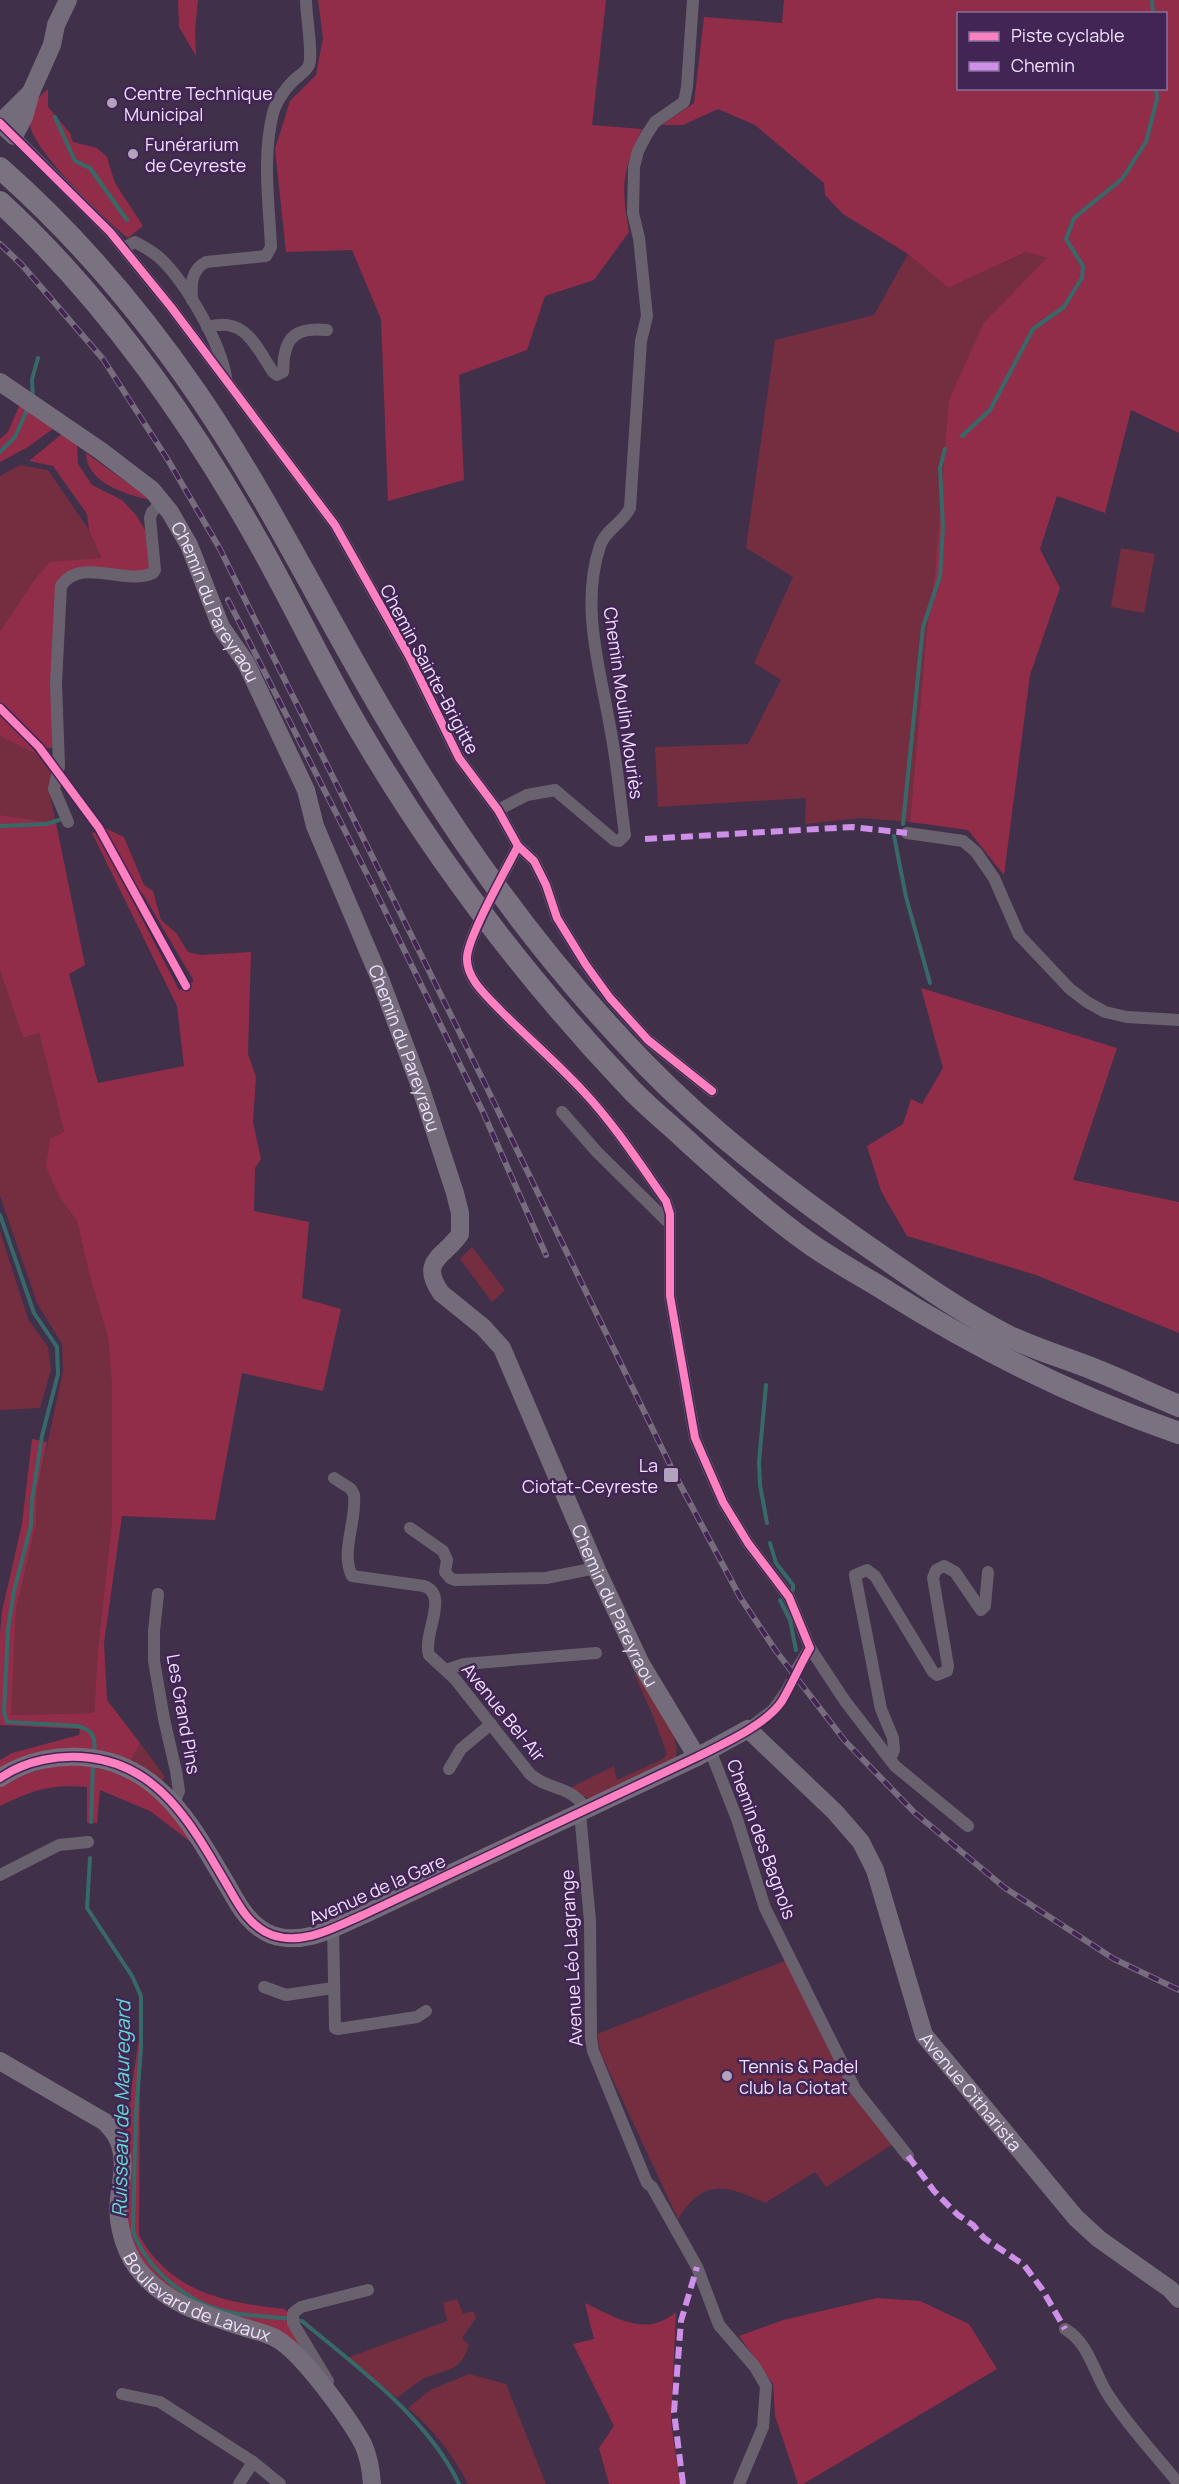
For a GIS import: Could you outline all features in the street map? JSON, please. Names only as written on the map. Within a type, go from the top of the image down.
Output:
[{"type":"highway","points":[[0,168],[65,227],[160,341],[231,446],[390,726],[452,825],[500,893],[544,948],[644,1063],[744,1155],[796,1196],[919,1282],[1008,1336],[1179,1406]]},
{"type":"highway","points":[[0,202],[46,247],[100,307],[177,411],[254,535],[358,728],[423,832],[543,992],[630,1089],[734,1185],[807,1242],[932,1321],[1052,1381],[1143,1421],[1179,1433]]},
{"type":"street","points":[[14,136],[24,117],[31,92],[52,45],[56,25],[68,0]]},
{"type":"street","points":[[192,300],[191,281],[200,265],[207,262],[266,256],[269,253],[271,247],[266,155],[269,131],[274,109],[284,92],[309,66],[306,0]]},
{"type":"street","name":"Chemin Moulin Mouriès","points":[[498,810],[528,795],[555,790],[614,840],[619,841],[625,835],[611,729],[595,649],[592,580],[601,544],[630,508],[641,341],[647,316],[639,238],[633,213],[634,167],[638,151],[651,128],[684,102],[693,0]]},
{"type":"street","points":[[0,123],[31,92]]},
{"type":"street","name":"Chemin Sainte-Brigitte","points":[[0,123],[110,232],[227,381],[335,525],[409,656],[459,758],[498,810],[518,846],[534,861],[546,885],[557,918],[586,965],[609,998],[648,1040],[712,1091]]},
{"type":"street","points":[[123,248],[135,242],[162,259],[192,300],[207,327],[224,365],[227,381]]},
{"type":"street","points":[[207,327],[220,323],[242,330],[249,336],[277,375],[283,372],[284,353],[294,334],[304,330],[327,330]]},
{"type":"street","name":"Chemin du Pareyraou","points":[[0,382],[102,451],[152,490],[189,545],[221,627],[246,663],[306,790],[315,826],[380,979],[441,1148],[460,1213],[460,1234],[433,1262],[432,1269],[436,1287],[483,1327],[502,1348],[596,1568],[641,1664],[704,1754]]},
{"type":"street","points":[[68,822],[54,789],[59,766],[56,683],[61,586],[68,578],[81,573],[136,575],[153,573],[155,570],[150,518],[152,512],[162,502]]},
{"type":"street","points":[[907,833],[963,841],[976,852],[1003,895],[1019,935],[1070,989],[1088,1002],[1105,1012],[1127,1017],[1179,1020]]},
{"type":"street","points":[[518,846],[471,941],[467,958],[471,975],[480,989],[585,1093],[666,1201],[670,1224],[670,1296],[695,1438],[723,1502],[748,1543],[789,1597],[810,1648],[845,1701],[890,1759],[928,1795],[968,1826]]},
{"type":"street","points":[[562,1112],[597,1152],[670,1224]]},
{"type":"street","name":"Avenue Bel-Air","points":[[334,1478],[351,1489],[354,1496],[350,1541],[351,1573],[356,1578],[424,1586],[432,1590],[436,1607],[428,1636],[428,1650],[431,1658],[446,1670],[530,1774],[540,1782],[568,1790],[577,1797],[583,1811]]},
{"type":"street","points":[[410,1528],[443,1551],[447,1560],[445,1572],[455,1580],[546,1578],[596,1568]]},
{"type":"street","points":[[890,1759],[894,1750],[893,1738],[881,1710],[855,1575],[867,1570],[874,1576],[937,1675],[947,1671],[948,1666],[933,1578],[936,1570],[944,1566],[956,1572],[981,1610],[985,1606],[988,1572]]},
{"type":"street","name":"Les Grand Pins","points":[[158,1594],[154,1661],[179,1791],[174,1803]]},
{"type":"street","points":[[797,1669],[810,1648]]},
{"type":"street","points":[[446,1670],[464,1664],[596,1653]]},
{"type":"street","points":[[748,1729],[773,1710],[786,1692]]},
{"type":"street","points":[[448,1769],[461,1749],[491,1724]]},
{"type":"street","name":"Avenue de la Gare","points":[[0,1778],[30,1764],[56,1757],[80,1756],[106,1760],[141,1774],[174,1803],[191,1825],[249,1919],[273,1935],[287,1937],[316,1935],[333,1928],[704,1754],[748,1729]]},
{"type":"street","name":"Avenue Citharista","points":[[748,1729],[835,1812],[867,1851],[888,1912],[924,2035],[1076,2218],[1099,2239],[1170,2289],[1179,2299]]},
{"type":"street","name":"Chemin des Bagnols","points":[[704,1754],[737,1819],[765,1908],[855,2090],[908,2156]]},
{"type":"street","name":"Avenue Léo Lagrange","points":[[583,1811],[590,1921],[593,2051],[647,2182],[698,2267],[719,2325],[755,2367],[766,2385],[763,2427],[740,2484]]},
{"type":"street","points":[[0,1875],[59,1845],[88,1842]]},
{"type":"street","points":[[333,1928],[334,2024],[338,2029],[417,2017],[426,2011]]},
{"type":"street","points":[[264,1987],[286,1995],[333,1988]]},
{"type":"street","name":"Boulevard de Lavaux","points":[[0,2061],[105,2122],[117,2136],[121,2148],[123,2171],[118,2216],[126,2246],[142,2274],[171,2298],[189,2309],[275,2338],[290,2348],[330,2396],[364,2446],[371,2466],[372,2484]]},
{"type":"street","points":[[330,2396],[329,2384],[292,2320],[292,2313],[301,2307],[368,2290]]},
{"type":"street","points":[[1065,2329],[1077,2337],[1108,2394],[1179,2484]]},
{"type":"street","points":[[122,2394],[160,2402],[253,2463],[280,2484]]},
{"type":"street","points":[[239,2484],[253,2463]]},
{"type":"shaded area","points":[[178,0],[198,0],[195,31],[196,56],[179,27]]},
{"type":"shaded area","points":[[318,0],[606,0],[592,125],[642,129],[630,157],[625,179],[624,191],[629,232],[594,280],[545,296],[527,350],[459,375],[464,480],[388,501],[381,319],[352,250],[286,252],[275,149],[290,101],[316,75],[323,38]]},
{"type":"shaded area","points":[[784,0],[1179,0],[1179,433],[1131,410],[1105,513],[1057,496],[1040,549],[1060,588],[1030,675],[1004,875],[968,830],[910,822],[927,628],[935,573],[949,400],[984,322],[1047,258],[1026,252],[948,288],[908,254],[843,214],[825,195],[824,183],[755,125],[718,109],[683,125],[662,125],[694,103],[704,17],[782,23]]},
{"type":"shaded area","points":[[48,89],[48,107],[70,133],[73,142],[97,148],[107,157],[115,183],[143,226],[128,238],[104,217],[56,167],[34,135],[30,124],[31,113],[37,100]]},
{"type":"shaded area","points":[[1026,252],[1047,258],[984,322],[935,573],[927,628],[910,822],[861,818],[805,824],[806,798],[658,807],[655,747],[748,744],[781,680],[754,663],[793,577],[746,548],[775,340],[874,315],[908,254],[948,288]]},
{"type":"shaded area","points":[[20,404],[54,428],[28,447],[0,462],[0,439],[8,432]]},
{"type":"shaded area","points":[[63,433],[77,444],[78,464],[92,485],[122,500],[136,515],[147,533],[151,568],[147,572],[65,574],[52,748],[47,748],[0,703],[0,631],[34,580],[50,562],[101,558],[89,530],[87,514],[53,466],[29,461]]},
{"type":"shaded area","points":[[86,453],[151,500],[120,491],[100,480],[88,463]]},
{"type":"shaded area","points":[[20,465],[48,470],[89,530],[101,559],[34,580],[0,631],[0,476]]},
{"type":"shaded area","points":[[1121,548],[1155,554],[1144,613],[1111,607]]},
{"type":"shaded area","points":[[0,713],[3,715],[38,755],[0,736]]},
{"type":"shaded area","points":[[0,736],[38,755],[53,775],[49,790],[56,823],[0,815]]},
{"type":"shaded area","points":[[0,815],[56,823],[85,965],[69,974],[98,1083],[184,1066],[177,1006],[92,833],[97,832],[179,990],[194,981],[144,896],[135,886],[103,827],[124,837],[144,885],[153,891],[161,920],[176,933],[188,952],[200,955],[251,952],[248,1054],[256,1077],[253,1122],[261,1159],[255,1168],[254,1211],[309,1222],[302,1298],[341,1309],[323,1391],[242,1373],[215,1520],[122,1516],[104,1643],[107,1700],[140,1743],[129,1764],[102,1754],[0,1772],[0,1760],[12,1753],[79,1735],[80,1729],[0,1725],[2,1611],[22,1524],[32,1439],[47,1442],[36,1497],[36,1524],[16,1610],[11,1715],[94,1713],[98,1647],[112,1522],[112,1388],[108,1338],[77,1221],[60,1198],[46,1167],[50,1139],[64,1132],[39,1033],[23,1038],[0,971]]},
{"type":"shaded area","points":[[0,971],[23,1038],[39,1033],[64,1133],[60,1198],[77,1221],[108,1338],[112,1388],[112,1522],[98,1647],[94,1713],[10,1715],[16,1610],[36,1524],[36,1497],[63,1371],[62,1344],[37,1303],[0,1196]]},
{"type":"shaded area","points":[[921,988],[1117,1048],[1073,1180],[1179,1202],[1179,1333],[1036,1275],[907,1236],[881,1191],[867,1146],[903,1124],[911,1099],[922,1104],[943,1068]]},
{"type":"shaded area","points":[[0,1231],[28,1319],[48,1347],[51,1370],[40,1408],[0,1410]]},
{"type":"shaded area","points":[[472,1247],[505,1290],[492,1302],[460,1259]]},
{"type":"shaded area","points":[[632,1669],[664,1714],[670,1727],[677,1752],[674,1763],[589,1799],[570,1788],[614,1766],[617,1780],[663,1759],[667,1754]]},
{"type":"shaded area","points":[[140,1743],[165,1777],[161,1783],[129,1764]]},
{"type":"shaded area","points":[[68,1762],[122,1774],[150,1792],[172,1809],[192,1843],[150,1811],[100,1790],[97,1823],[87,1823],[87,1787],[62,1786],[42,1789],[0,1806],[0,1785],[12,1778]]},
{"type":"shaded area","name":"Tennis & Padel club la Ciotat","points":[[787,1960],[893,2144],[826,2187],[815,2172],[765,2203],[727,2189],[707,2191],[697,2196],[678,2219],[601,2054],[597,2034]]},
{"type":"shaded area","points":[[140,2032],[139,2235],[166,2270],[183,2282],[221,2298],[285,2309],[297,2329],[302,2350],[197,2306],[162,2283],[147,2269],[138,2256],[129,2235],[124,2179],[128,2114]]},
{"type":"shaded area","points":[[877,2298],[920,2301],[969,2324],[997,2369],[803,2484],[798,2484],[775,2416],[773,2384],[739,2336],[783,2320]]},
{"type":"shaded area","points":[[457,2299],[463,2314],[473,2311],[476,2318],[462,2338],[469,2345],[461,2361],[446,2371],[423,2379],[397,2398],[347,2358],[447,2321],[443,2303]]},
{"type":"shaded area","points":[[585,2303],[620,2319],[642,2325],[665,2320],[676,2312],[671,2422],[680,2484],[609,2484],[599,2448],[614,2426],[573,2344],[594,2339]]},
{"type":"shaded area","points":[[469,2374],[506,2384],[546,2484],[468,2484],[442,2443],[408,2408],[430,2390]]},
{"type":"waterway","points":[[1152,0],[1153,12]]},
{"type":"waterway","points":[[962,436],[990,410],[1033,329],[1064,307],[1082,278],[1083,266],[1066,239],[1074,218],[1122,179],[1146,142],[1157,99],[1156,90]]},
{"type":"waterway","points":[[55,117],[75,161],[90,168],[127,220]]},
{"type":"waterway","points":[[33,398],[32,379],[38,358]]},
{"type":"waterway","points":[[0,452],[15,437],[28,408]]},
{"type":"waterway","points":[[903,824],[923,627],[940,576],[943,527],[940,468],[945,449]]},
{"type":"waterway","points":[[0,826],[46,824],[59,820]]},
{"type":"waterway","points":[[894,836],[906,897],[930,983]]},
{"type":"waterway","name":"Ruisseau de Mauregard","points":[[0,1215],[34,1313],[57,1347],[58,1374],[42,1436],[32,1500],[31,1525],[14,1591],[8,1629],[4,1712],[7,1722],[78,1726],[88,1730],[93,1736],[94,1754]]},
{"type":"waterway","points":[[766,1385],[759,1462],[760,1485],[767,1523]]},
{"type":"waterway","points":[[770,1543],[776,1563],[793,1585],[793,1590]]},
{"type":"waterway","points":[[780,1600],[790,1620],[796,1650]]},
{"type":"waterway","name":"Ruisseau de Mauregard","points":[[91,1822],[93,1764]]},
{"type":"waterway","name":"Ruisseau de Mauregard","points":[[90,1858],[87,1908],[132,1976],[141,1996],[133,2231],[140,2246],[160,2273],[201,2303],[233,2313],[302,2321],[390,2395],[410,2415],[429,2437],[459,2484]]},
{"type":"tunnel","points":[[786,1692],[797,1669]]},
{"type":"railway","points":[[0,244],[22,265],[103,359],[168,460],[220,549],[485,1084],[674,1473],[740,1597],[776,1651],[845,1741],[915,1813],[1005,1888],[1114,1959],[1179,1990]]},
{"type":"railway","points":[[228,600],[374,888],[483,1112],[546,1255]]},
{"type":"marked path","points":[[645,839],[852,827],[907,833]]},
{"type":"marked path","points":[[908,2156],[934,2191],[958,2215],[973,2225],[984,2238],[1024,2265],[1042,2289],[1065,2329]]},
{"type":"marked path","points":[[683,2484],[674,2412],[681,2321],[697,2267]]},
{"type":"cycle path","points":[[0,123],[110,232],[171,307],[335,525],[409,656],[459,758],[498,810],[518,846],[534,861],[546,885],[557,918],[586,965],[610,998],[648,1040],[712,1091]]},
{"type":"cycle path","points":[[0,708],[39,747],[99,828],[186,986]]},
{"type":"cycle path","points":[[0,1778],[32,1763],[67,1757],[91,1758],[117,1764],[139,1774],[175,1806],[252,1922],[272,1935],[284,1938],[307,1937],[330,1930],[363,1915],[719,1746],[766,1718],[786,1695],[810,1648],[789,1597],[748,1543],[723,1502],[695,1438],[670,1296],[670,1214],[666,1201],[626,1144],[594,1104],[563,1070],[484,994],[470,973],[467,958],[473,935],[518,846]]},
{"type":"place","name":"Centre Technique Municipal","points":[[112,103]]},
{"type":"place","name":"Funérarium de Ceyreste","points":[[133,154]]},
{"type":"place","name":"La Ciotat-Ceyreste","points":[[671,1475]]},
{"type":"place","name":"Tennis & Padel club la Ciotat","points":[[727,2076]]}]
